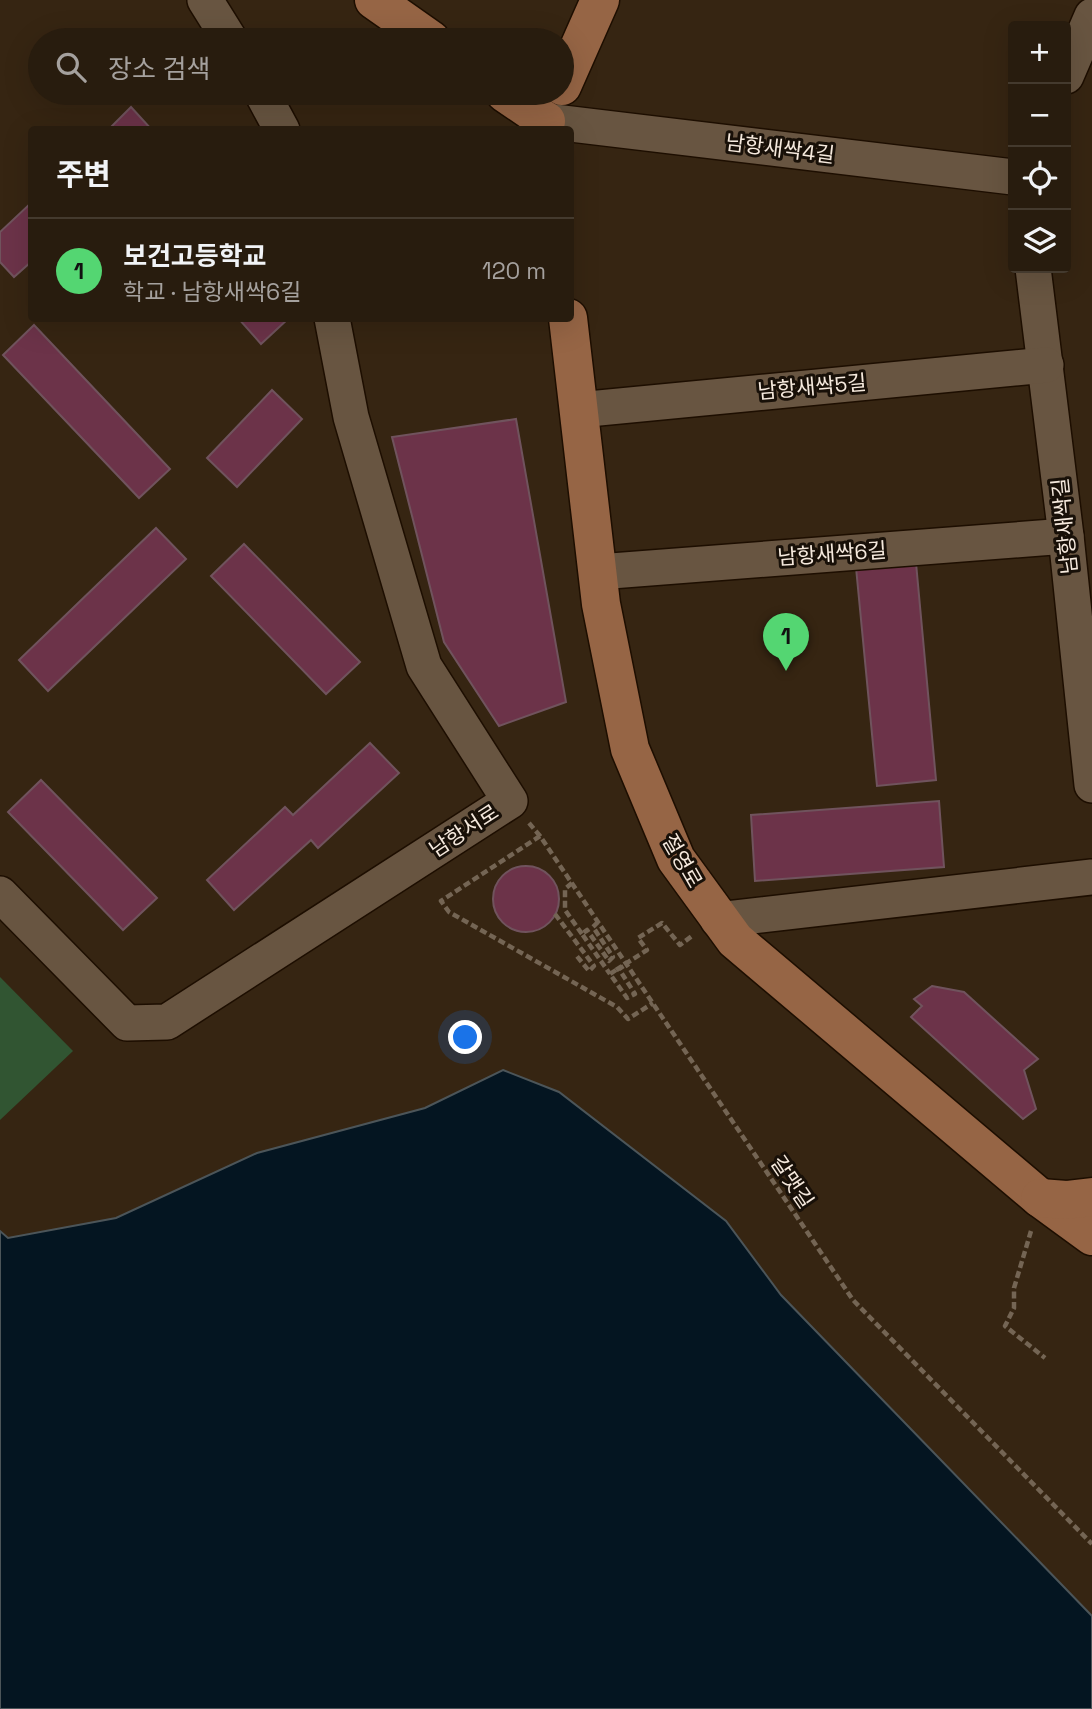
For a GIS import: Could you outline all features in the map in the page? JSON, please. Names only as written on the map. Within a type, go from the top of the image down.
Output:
[{"type":"main road","points":[[374,0],[414,28]]},
{"type":"main road","points":[[574,59],[600,0]]},
{"type":"main road","points":[[530,105],[550,115]]},
{"type":"main road","name":"절영로","points":[[568,322],[601,604],[630,749],[705,928],[745,949],[1045,1202],[1092,1236]]},
{"type":"main road","points":[[1045,1202],[1092,1197]]},
{"type":"street","points":[[205,0],[222,28]]},
{"type":"street","points":[[1071,64],[1092,16]]},
{"type":"street","points":[[268,105],[280,126]]},
{"type":"street","name":"남항새싹4길","points":[[550,115],[1008,176]]},
{"type":"street","name":"남항새싹길","points":[[1034,273],[1066,536],[1092,785]]},
{"type":"street","name":"남항서로","points":[[0,894],[127,1023],[167,1022],[510,801],[424,666],[351,417],[333,322]]},
{"type":"street","name":"남항새싹5길","points":[[578,410],[1046,365]]},
{"type":"street","name":"남항새싹6길","points":[[598,572],[1066,536]]},
{"type":"street","points":[[705,928],[1092,877]]},
{"type":"path","name":"갈맷길","points":[[510,801],[540,836],[853,1300],[1092,1544]]},
{"type":"path","points":[[540,836],[441,901],[449,912],[617,1007],[628,1019],[653,1003]]},
{"type":"path","points":[[572,883],[565,888],[565,910],[613,972],[627,998],[635,994],[619,969],[627,964]]},
{"type":"path","points":[[555,914],[594,966],[589,971],[576,955]]},
{"type":"path","points":[[582,934],[587,930],[608,961],[613,957],[593,927],[598,922]]},
{"type":"path","points":[[613,972],[647,950],[638,938],[662,923],[680,945],[705,928]]},
{"type":"path","points":[[1045,1202],[1033,1224],[1014,1288],[1014,1308],[1005,1326],[1045,1358]]},
{"type":"green space","points":[[0,977],[73,1051],[0,1120]]},
{"type":"water","points":[[503,1070],[559,1092],[726,1221],[781,1295],[1092,1616],[1092,1709],[0,1709],[0,1231],[8,1238],[116,1218],[257,1153],[425,1108]]},
{"type":"building","points":[[131,107],[148,126],[112,126]]},
{"type":"building","points":[[28,206],[28,265],[14,277],[0,262],[0,232]]},
{"type":"building","points":[[242,322],[285,322],[261,344]]},
{"type":"building","points":[[34,325],[170,469],[139,498],[3,355]]},
{"type":"building","points":[[272,390],[302,419],[237,487],[207,458]]},
{"type":"building","points":[[516,419],[566,702],[499,726],[444,642],[392,437]]},
{"type":"building","points":[[156,528],[186,559],[48,691],[19,660]]},
{"type":"building","points":[[244,544],[360,662],[326,694],[211,576]]},
{"type":"building","points":[[915,552],[936,780],[877,786],[855,557]]},
{"type":"building","points":[[370,743],[399,773],[318,848],[311,840],[234,910],[207,880],[285,807],[293,815]]},
{"type":"building","points":[[41,780],[157,898],[123,930],[8,812]]},
{"type":"building","points":[[939,801],[944,867],[755,881],[751,815]]},
{"type":"building","points":[[532,866],[550,875],[557,886],[557,912],[550,923],[539,930],[520,932],[502,923],[495,912],[493,893],[502,875],[513,868]]},
{"type":"building","points":[[932,986],[964,992],[1038,1059],[1024,1070],[1036,1109],[1023,1119],[911,1017],[922,1006],[914,999]]},
{"type":"place","name":"보건고등학교","points":[[786,671]]}]
